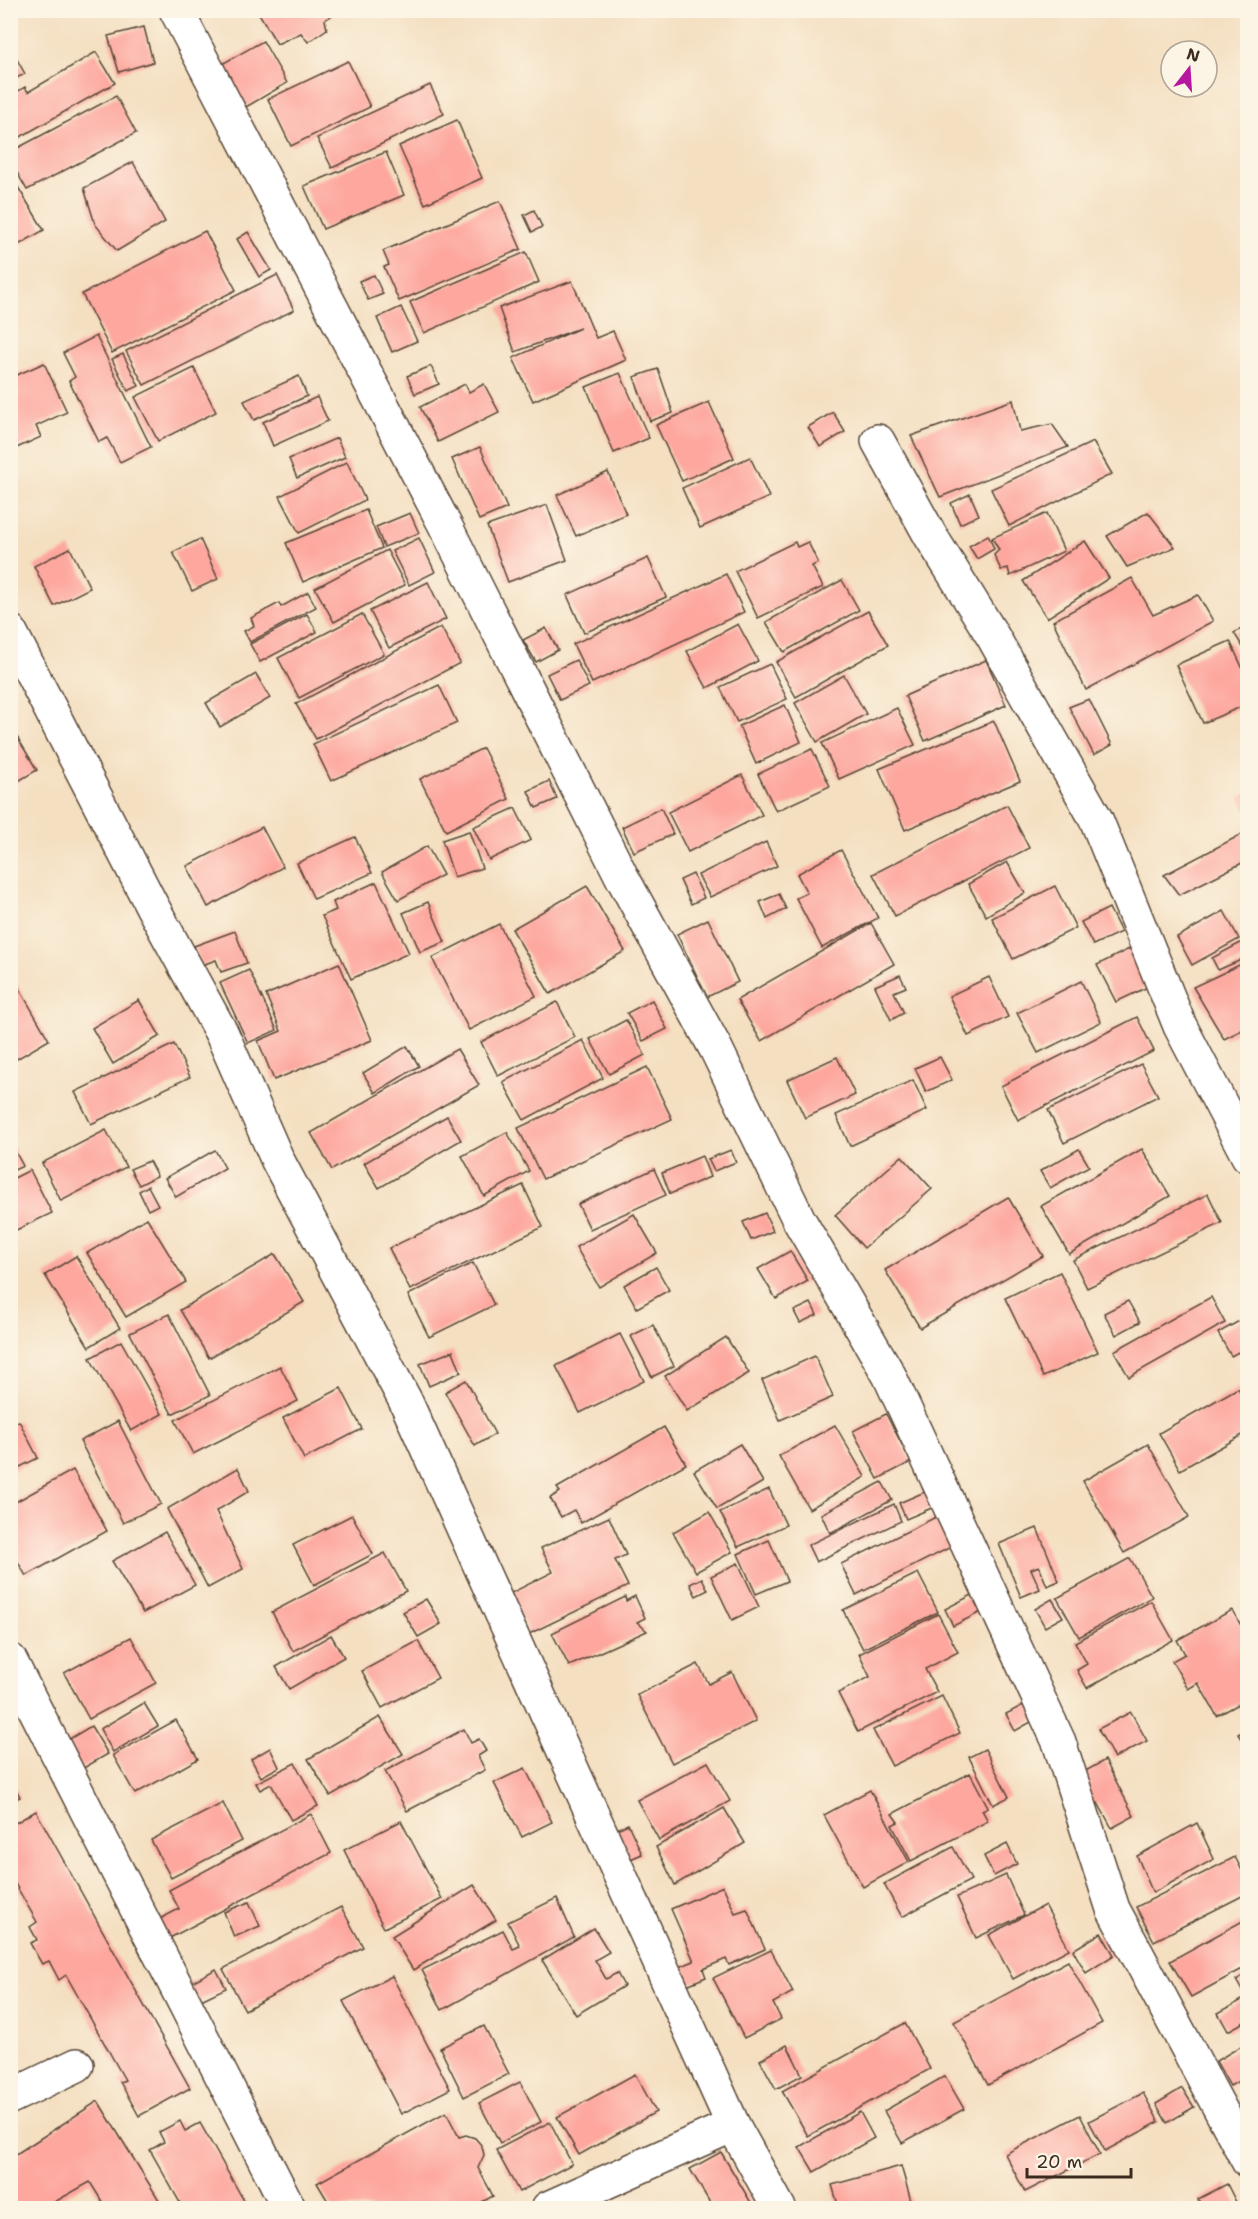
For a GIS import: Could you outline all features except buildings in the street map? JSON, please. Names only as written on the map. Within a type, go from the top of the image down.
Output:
[{"type":"street","points":[[176,10],[447,529],[622,877],[716,1049],[799,1220],[889,1376],[1059,1742],[1113,1909],[1248,2162]]},
{"type":"street","points":[[878,441],[930,536],[992,635],[1096,819],[1180,1026],[1248,1156]]},
{"type":"street","points":[[10,631],[152,906],[222,1034],[278,1161],[406,1402],[733,2125],[780,2208]]},
{"type":"street","points":[[10,1660],[289,2208]]},
{"type":"street","points":[[10,2097],[77,2065]]},
{"type":"street","points":[[548,2208],[733,2125]]}]
